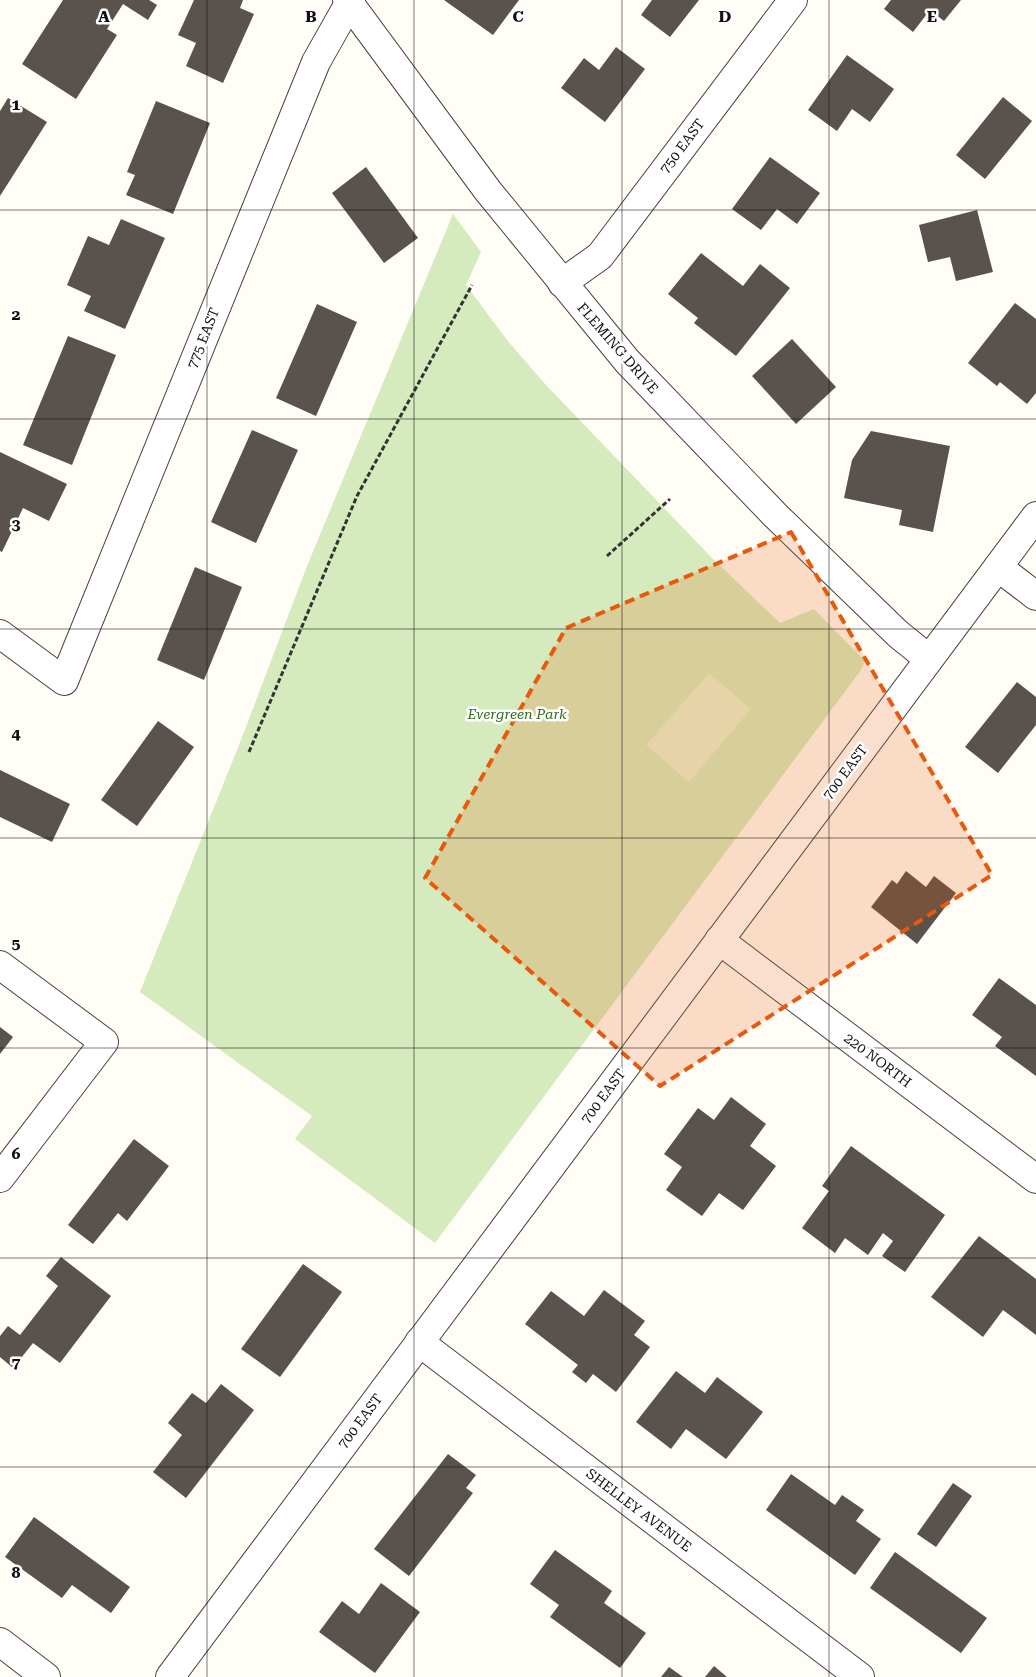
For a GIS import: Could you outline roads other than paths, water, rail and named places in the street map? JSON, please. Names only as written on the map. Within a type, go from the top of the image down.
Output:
[{"type":"street","name":"750 EAST","points":[[562,283],[600,256],[793,0]]},
{"type":"street","name":"FLEMING DRIVE","points":[[349,1],[488,191],[627,361],[740,479],[898,634],[929,659]]},
{"type":"street","name":"775 EAST","points":[[0,634],[64,681],[316,62],[349,1]]},
{"type":"street","name":"700 EAST","points":[[170,1677],[1036,516]]},
{"type":"street","points":[[998,567],[1036,596]]},
{"type":"street","name":"220 NORTH","points":[[719,940],[1036,1179]]},
{"type":"street","points":[[0,965],[104,1042],[0,1178]]},
{"type":"street","name":"SHELLEY AVENUE","points":[[419,1342],[860,1677]]},
{"type":"street","points":[[0,1642],[46,1677]]},
{"type":"park label","name":"Evergreen Park","points":[[517,714]]}]
